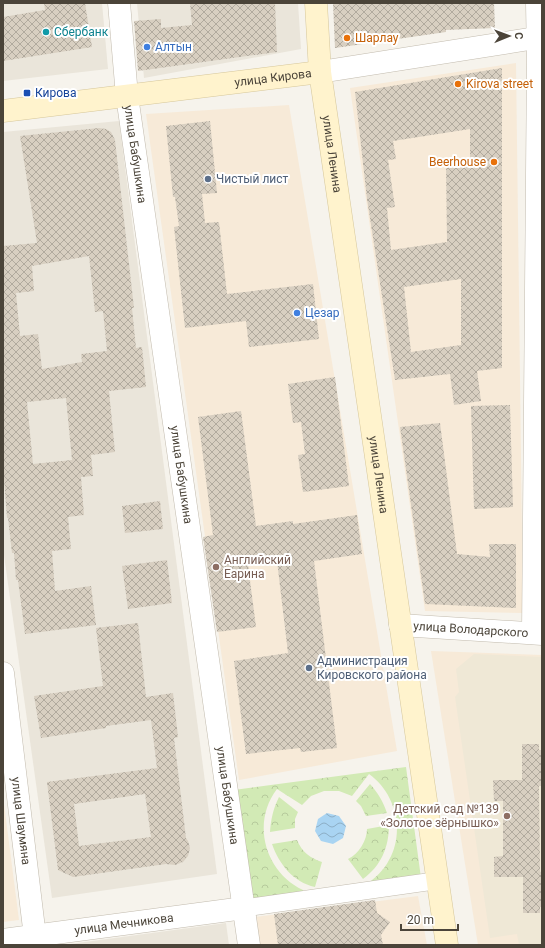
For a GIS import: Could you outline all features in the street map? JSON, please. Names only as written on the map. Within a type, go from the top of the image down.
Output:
[{"type":"main road","name":"улица Ленина","points":[[316,3],[320,72],[447,945]]},
{"type":"main road","name":"улица Кирова","points":[[3,111],[320,72]]},
{"type":"street","name":"улица Бабушкина","points":[[119,3],[127,96],[249,945]]},
{"type":"street","points":[[537,3],[540,38],[538,633]]},
{"type":"street","name":"улица Кирова","points":[[320,72],[540,38]]},
{"type":"street","name":"улица Володарского","points":[[400,625],[538,633]]},
{"type":"street","name":"улица Шаумяна","points":[[3,673],[35,940]]},
{"type":"street","points":[[244,908],[427,882]]},
{"type":"street","name":"улица Мечникова","points":[[3,940],[35,940],[244,908]]},
{"type":"shaded area","points":[[3,3],[102,3],[108,69],[3,81]]},
{"type":"shaded area","points":[[137,3],[298,3],[301,49],[144,78]]},
{"type":"shaded area","points":[[516,63],[523,613],[425,611],[350,88]]},
{"type":"shaded area","points":[[289,105],[397,751],[239,780],[146,114]]},
{"type":"shaded area","points":[[119,121],[217,874],[52,898],[3,548],[3,132]]},
{"type":"shaded area","name":"Детский сад №139 «Золотое зёрнышко»","points":[[431,651],[542,655],[542,945],[478,945]]},
{"type":"shaded area","name":"Детский сад №139 «Золотое зёрнышко»","points":[[474,654],[542,657],[542,945],[519,945],[517,934],[490,938],[455,697],[459,692],[456,669]]},
{"type":"shaded area","points":[[3,796],[19,920],[3,922]]},
{"type":"shaded area","points":[[418,896],[427,945],[259,945],[255,917]]},
{"type":"shaded area","points":[[226,923],[229,945],[63,945]]},
{"type":"green space","points":[[406,767],[421,878],[366,885],[379,874],[389,860],[394,849],[397,825],[391,802],[386,792],[369,774],[352,796],[339,791],[324,791],[311,796],[302,805],[277,789],[269,802],[265,817],[264,831],[266,846],[271,859],[279,871],[290,882],[303,890],[304,895],[248,903],[234,790]]},
{"type":"green space","points":[[370,784],[380,797],[387,813],[366,816],[361,806],[356,801]]},
{"type":"green space","points":[[279,797],[298,812],[295,819],[295,828],[270,832],[275,806]]},
{"type":"green space","points":[[389,825],[386,848],[383,855],[375,868],[363,879],[348,859],[356,854],[362,846],[366,838],[367,829]]},
{"type":"green space","points":[[297,840],[301,848],[307,854],[322,862],[315,887],[300,881],[288,871],[283,865],[272,844]]},
{"type":"water","points":[[327,813],[339,816],[346,826],[343,838],[333,844],[321,841],[315,831],[318,819]]},
{"type":"building","name":"Сбербанк","points":[[44,3],[85,3],[92,47],[3,61],[3,17],[45,10]]},
{"type":"building","points":[[190,3],[275,3],[277,52],[138,71],[134,21],[161,19],[161,28],[192,25]]},
{"type":"building","points":[[333,3],[494,3],[495,28],[446,30],[446,32],[335,48]]},
{"type":"building","points":[[502,68],[502,368],[477,371],[481,401],[454,405],[450,374],[395,380],[367,199],[355,92]],"holes":[[[470,129],[470,162],[446,163],[447,242],[391,250],[387,208],[395,207],[388,160],[396,159],[393,141]],[[461,279],[461,345],[411,352],[404,287]]]},
{"type":"building","points":[[210,121],[217,193],[202,194],[205,223],[219,222],[227,294],[313,284],[319,339],[249,347],[246,321],[185,328],[174,227],[179,226],[175,197],[173,197],[166,126]]},
{"type":"building","points":[[99,128],[106,129],[111,132],[115,140],[134,308],[132,308],[136,348],[142,347],[146,387],[109,391],[115,452],[91,455],[93,476],[81,477],[84,515],[68,517],[71,549],[52,551],[55,591],[91,586],[96,625],[25,634],[18,580],[16,580],[14,553],[12,553],[7,518],[3,466],[3,246],[37,243],[20,136]],"holes":[[[89,256],[95,312],[103,311],[107,351],[81,354],[82,362],[42,369],[38,334],[20,336],[16,293],[34,291],[32,266]],[[66,398],[72,460],[33,464],[27,402]]]},
{"type":"building","points":[[335,377],[349,486],[303,492],[298,455],[305,454],[301,422],[293,423],[288,384]]},
{"type":"building","points":[[510,405],[513,507],[474,509],[471,406]]},
{"type":"building","points":[[241,411],[256,526],[293,521],[293,524],[357,515],[362,554],[314,561],[337,748],[301,752],[300,748],[246,754],[234,661],[288,653],[277,561],[248,565],[256,627],[217,632],[203,537],[213,535],[198,417]]},
{"type":"building","points":[[440,423],[457,554],[490,557],[489,544],[516,544],[516,608],[425,604],[400,427]]},
{"type":"building","points":[[160,501],[163,529],[125,533],[122,506]]},
{"type":"building","points":[[167,560],[172,603],[128,609],[122,566]]},
{"type":"building","points":[[138,623],[146,697],[173,693],[178,737],[174,738],[186,838],[190,848],[188,856],[183,862],[175,865],[166,864],[73,877],[58,870],[47,782],[157,768],[151,720],[106,726],[106,728],[41,738],[34,696],[103,686],[96,628]],"holes":[[[145,794],[151,837],[79,846],[74,804]]]},
{"type":"building","points":[[522,744],[539,744],[539,750],[542,750],[542,786],[539,786],[540,872],[542,871],[542,907],[540,907],[540,913],[523,913],[523,877],[494,877],[494,857],[503,856],[503,801],[494,801],[493,780],[522,780]]},
{"type":"building","points":[[375,900],[377,913],[390,922],[381,935],[383,945],[278,945],[274,914]]},
{"type":"place","name":"Сбербанк","points":[[46,32]]},
{"type":"place","name":"Шарлау","points":[[347,38]]},
{"type":"place","name":"Алтын","points":[[147,47]]},
{"type":"place","name":"Kirova street","points":[[458,84]]},
{"type":"place","name":"Кирова","points":[[27,93]]},
{"type":"place","name":"Beerhouse","points":[[494,162]]},
{"type":"place","name":"Чистый лист","points":[[208,179]]},
{"type":"place","name":"Цезар","points":[[297,313]]},
{"type":"place","name":"Английский Еарина","points":[[216,567]]},
{"type":"place","name":"Администрация Кировского района","points":[[309,668]]},
{"type":"place","name":"Детский сад №139 «Золотое зёрнышко»","points":[[507,816]]}]
